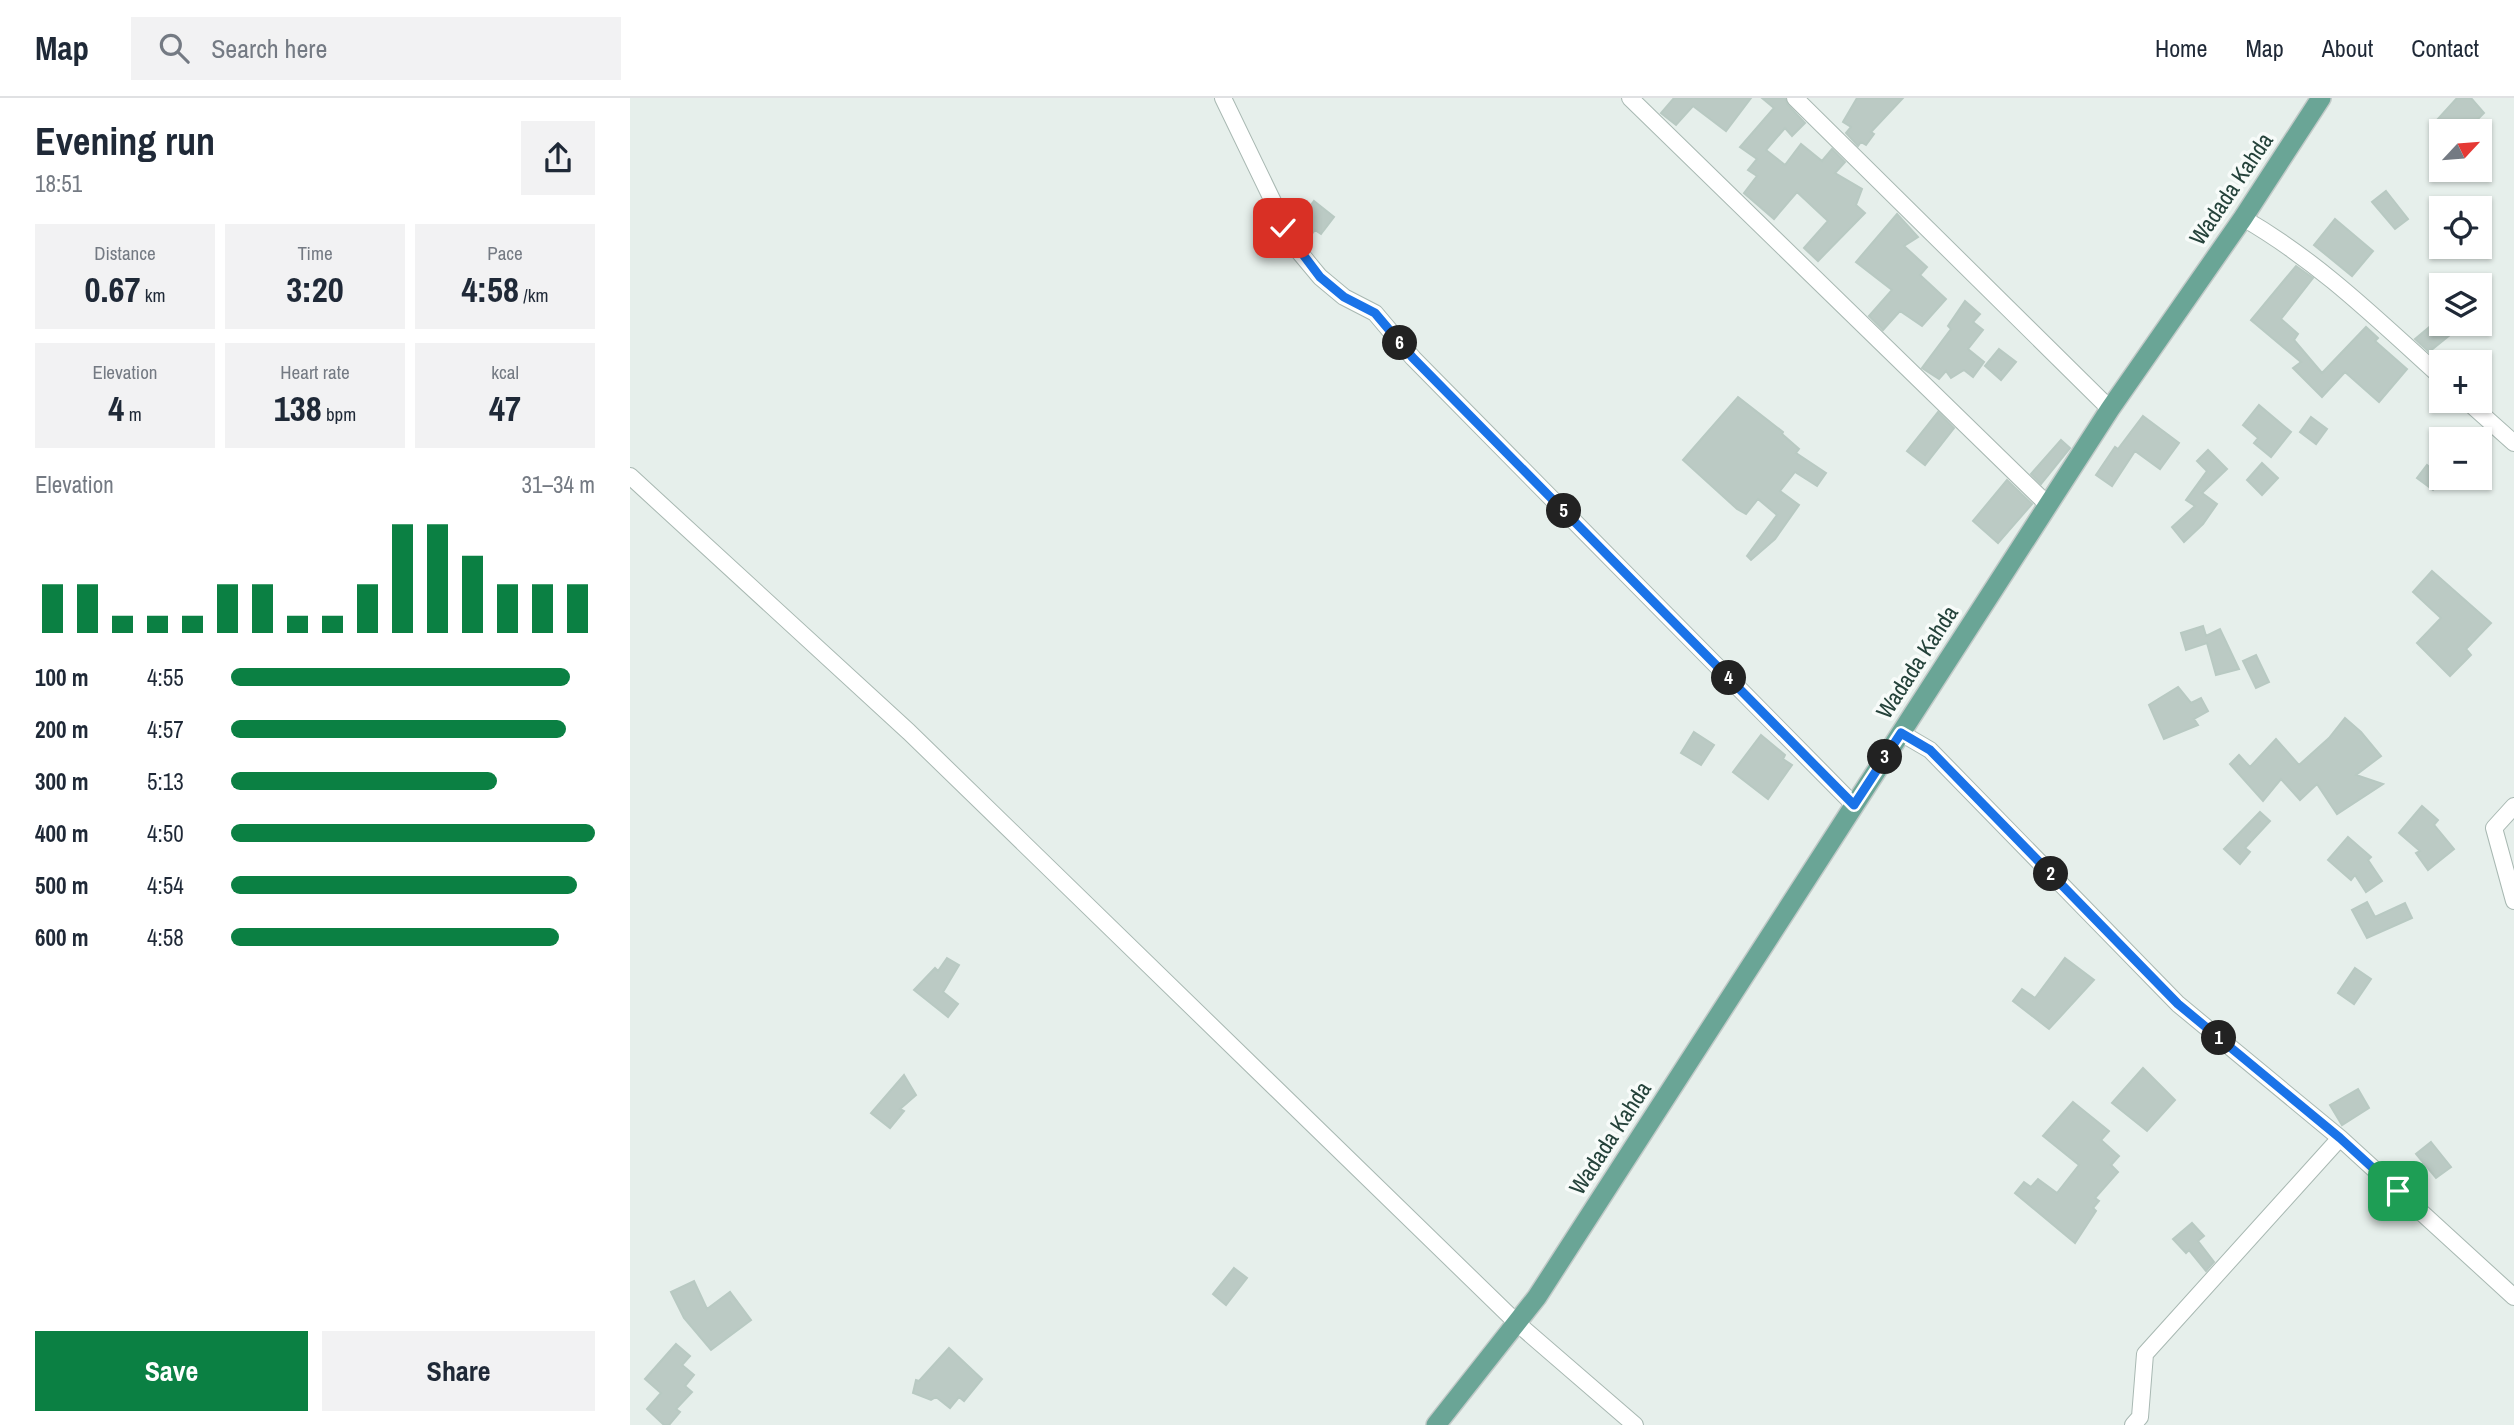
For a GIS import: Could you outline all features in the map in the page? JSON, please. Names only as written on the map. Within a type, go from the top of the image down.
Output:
[{"type":"main road","name":"Wadada Kahda","points":[[1436,1425],[1537,1297],[2110,409],[2243,218],[2321,98]]},
{"type":"street","points":[[1223,98],[1265,183],[1283,228],[1320,277],[1344,297],[1375,313],[1413,358],[1854,805]]},
{"type":"street","points":[[1630,98],[2048,505]]},
{"type":"street","points":[[1795,98],[2110,409]]},
{"type":"street","points":[[2243,218],[2287,243],[2328,274],[2429,366]]},
{"type":"street","points":[[2480,413],[2514,443]]},
{"type":"street","points":[[630,476],[909,732],[1517,1323],[1635,1425]]},
{"type":"street","points":[[1901,733],[1930,750],[2178,1004],[2340,1138],[2514,1297]]},
{"type":"street","points":[[2514,806],[2494,828],[2514,901]]},
{"type":"street","points":[[2133,1425],[2140,1417],[2145,1354],[2340,1138]]},
{"type":"building","points":[[1674,98],[1751,98],[1726,131],[1693,106],[1676,125],[1661,113]]},
{"type":"building","points":[[1762,98],[1785,98],[1805,123],[1792,136],[1785,128],[1766,150],[1785,165],[1801,144],[1822,161],[1832,149],[1845,162],[1835,173],[1862,189],[1856,205],[1865,213],[1818,261],[1804,248],[1828,221],[1797,192],[1774,219],[1744,193],[1757,176],[1748,170],[1757,159],[1740,147],[1774,108]]},
{"type":"building","points":[[1857,98],[1903,98],[1871,132],[1874,134],[1866,145],[1861,142],[1858,146],[1846,133],[1851,127],[1843,122]]},
{"type":"building","points":[[2457,98],[2471,98],[2484,113],[2478,119],[2438,119]]},
{"type":"building","points":[[2386,191],[2408,219],[2395,229],[2372,202]]},
{"type":"building","points":[[1314,201],[1334,217],[1321,234],[1315,230],[1305,242],[1296,225]]},
{"type":"building","points":[[1897,214],[1918,237],[1904,246],[1927,267],[1920,275],[1946,299],[1922,326],[1900,311],[1883,330],[1869,316],[1892,290],[1856,262]]},
{"type":"building","points":[[2335,219],[2373,251],[2352,276],[2314,245]]},
{"type":"building","points":[[2296,266],[2313,278],[2281,319],[2298,334],[2294,340],[2322,373],[2366,327],[2378,338],[2375,341],[2407,369],[2379,402],[2345,372],[2322,397],[2293,368],[2301,362],[2251,320]]},
{"type":"building","points":[[1965,301],[1980,314],[1973,322],[1983,330],[1968,349],[1984,362],[1973,377],[1964,370],[1951,378],[1946,371],[1939,379],[1922,368],[1951,329],[1948,326]]},
{"type":"building","points":[[2429,327],[2429,336],[2449,336],[2429,352],[2415,339]]},
{"type":"building","points":[[1999,349],[2016,362],[2001,380],[1985,366]]},
{"type":"building","points":[[1738,397],[1783,432],[1799,449],[1796,453],[1826,473],[1817,486],[1795,472],[1780,491],[1799,505],[1775,539],[1751,560],[1747,556],[1777,515],[1758,499],[1746,514],[1737,509],[1683,460]]},
{"type":"building","points":[[2259,405],[2291,432],[2271,457],[2254,443],[2258,438],[2243,425]]},
{"type":"building","points":[[1938,412],[1954,428],[1925,465],[1907,451]]},
{"type":"building","points":[[2143,416],[2179,443],[2160,469],[2135,451],[2112,486],[2096,475],[2115,447],[2118,449]]},
{"type":"building","points":[[2311,417],[2327,429],[2316,444],[2300,432]]},
{"type":"building","points":[[2061,440],[2070,448],[2041,484],[2031,474]]},
{"type":"building","points":[[2208,450],[2227,469],[2202,493],[2217,504],[2203,524],[2184,542],[2172,527],[2195,506],[2186,500],[2207,471],[2197,461]]},
{"type":"building","points":[[2262,463],[2278,478],[2262,495],[2247,480]]},
{"type":"building","points":[[2427,465],[2429,467],[2429,487],[2417,478]]},
{"type":"building","points":[[2007,480],[2032,504],[1998,543],[1973,521]]},
{"type":"building","points":[[2432,571],[2491,623],[2466,649],[2471,655],[2450,676],[2417,643],[2441,618],[2413,592]]},
{"type":"building","points":[[2203,626],[2206,636],[2220,629],[2239,669],[2216,675],[2207,643],[2186,650],[2181,633]]},
{"type":"building","points":[[2256,655],[2269,682],[2256,688],[2243,661]]},
{"type":"building","points":[[2178,687],[2191,703],[2201,698],[2208,711],[2194,719],[2198,725],[2164,739],[2149,705]]},
{"type":"building","points":[[2345,718],[2381,756],[2356,775],[2383,784],[2337,814],[2317,784],[2300,800],[2281,779],[2263,801],[2230,764],[2239,755],[2250,767],[2276,739],[2299,765],[2329,738]]},
{"type":"building","points":[[1694,732],[1714,745],[1701,765],[1681,753]]},
{"type":"building","points":[[1761,735],[1785,755],[1783,759],[1792,765],[1768,799],[1733,772]]},
{"type":"building","points":[[2422,806],[2438,820],[2434,825],[2454,849],[2428,870],[2416,853],[2420,851],[2399,833]]},
{"type":"building","points":[[2260,812],[2270,821],[2245,848],[2250,852],[2240,864],[2224,849]]},
{"type":"building","points":[[2348,837],[2371,857],[2368,860],[2382,881],[2366,892],[2355,875],[2351,880],[2328,860]]},
{"type":"building","points":[[2367,902],[2375,917],[2405,903],[2412,918],[2367,938],[2352,910]]},
{"type":"building","points":[[947,958],[959,965],[943,992],[958,1004],[948,1017],[914,990],[935,968],[938,971]]},
{"type":"building","points":[[2065,958],[2094,980],[2049,1029],[2013,1001],[2022,989],[2035,998]]},
{"type":"building","points":[[2355,968],[2371,979],[2354,1004],[2338,993]]},
{"type":"building","points":[[2143,1068],[2175,1100],[2147,1131],[2112,1103]]},
{"type":"building","points":[[904,1075],[916,1095],[900,1109],[904,1111],[890,1128],[871,1113]]},
{"type":"building","points":[[2358,1089],[2369,1108],[2342,1125],[2330,1105]]},
{"type":"building","points":[[2073,1102],[2109,1131],[2101,1140],[2119,1156],[2111,1165],[2118,1172],[2095,1198],[2099,1201],[2093,1208],[2096,1211],[2075,1243],[2015,1193],[2024,1182],[2031,1187],[2038,1179],[2057,1193],[2079,1165],[2043,1136]]},
{"type":"building","points":[[2431,1142],[2451,1167],[2436,1178],[2416,1154]]},
{"type":"building","points":[[2192,1223],[2204,1236],[2198,1241],[2214,1262],[2206,1271],[2189,1250],[2186,1253],[2173,1239]]},
{"type":"building","points":[[1234,1268],[1247,1278],[1226,1305],[1213,1294]]},
{"type":"building","points":[[694,1281],[707,1309],[730,1292],[751,1320],[711,1350],[684,1318],[671,1292]]},
{"type":"building","points":[[676,1344],[690,1356],[682,1365],[694,1375],[685,1386],[692,1392],[676,1409],[680,1412],[669,1425],[664,1425],[647,1409],[661,1393],[645,1379]]},
{"type":"building","points":[[949,1348],[982,1379],[964,1401],[959,1397],[950,1408],[936,1397],[931,1400],[913,1393],[916,1380],[919,1381]]},
{"type":"route","points":[[1283,228],[1320,277],[1344,297],[1375,313],[1413,358],[1854,805],[1901,733],[1930,750],[2178,1004],[2340,1138],[2398,1191]]}]
